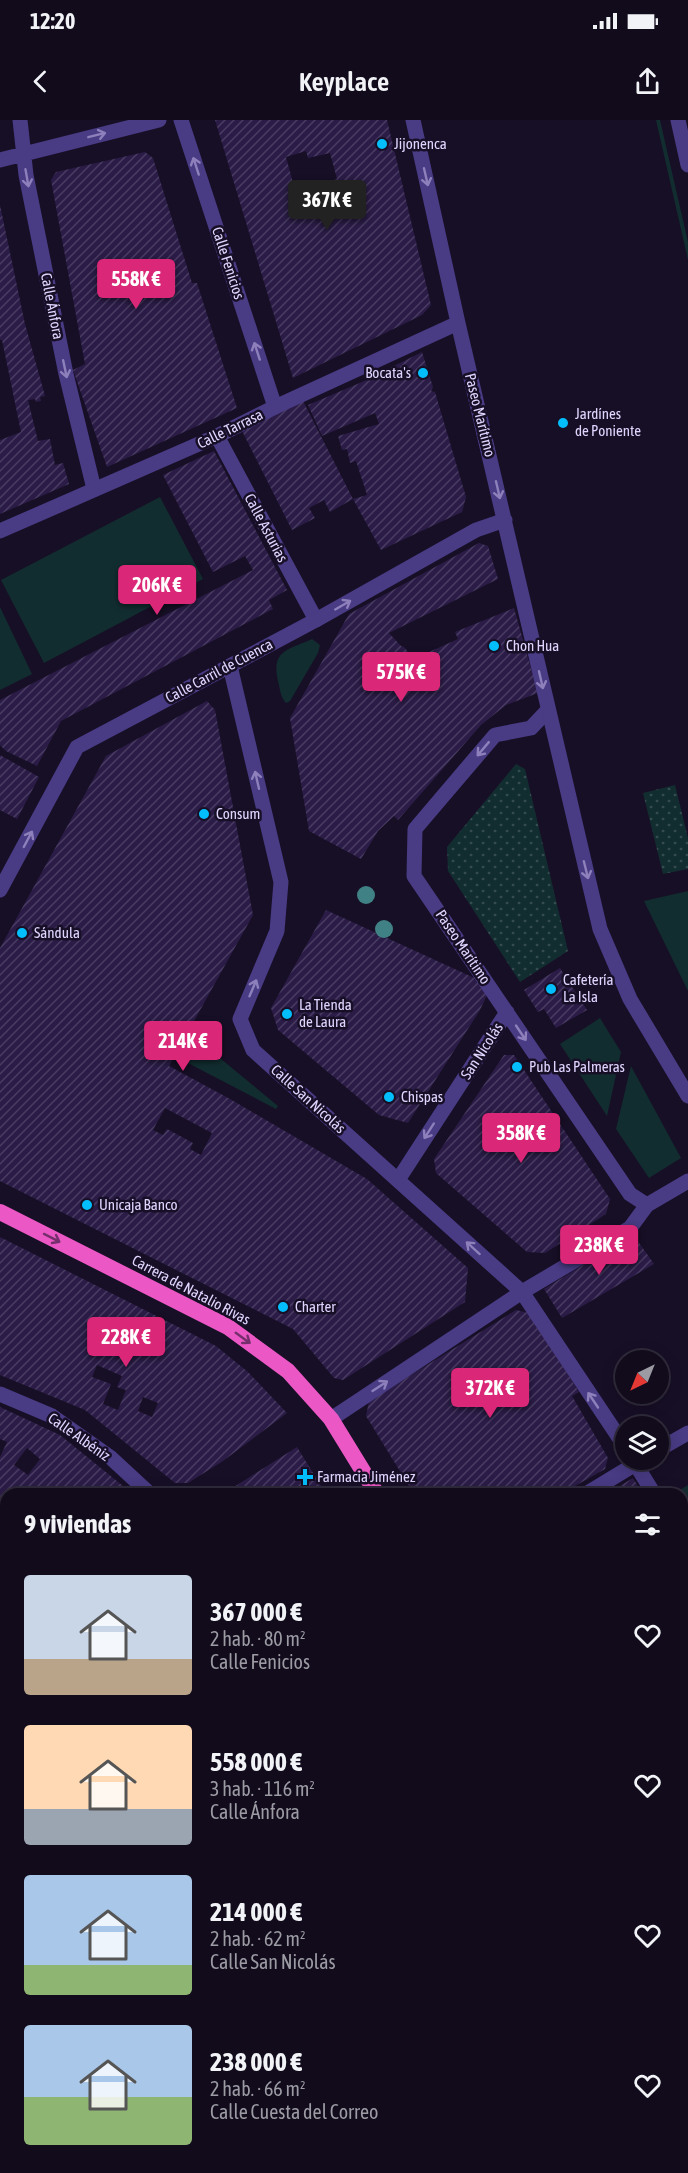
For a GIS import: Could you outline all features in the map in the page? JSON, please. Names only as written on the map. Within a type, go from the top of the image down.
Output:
[{"type":"highway","name":"Carrera de Natalio Rivas","points":[[0,1212],[228,1327],[288,1371],[331,1419],[373,1488]]},
{"type":"street","name":"Calle Ánfora","points":[[20,120],[23,154],[66,374],[94,489]]},
{"type":"street","points":[[0,160],[159,120]]},
{"type":"street","name":"Calle Fenicios","points":[[181,120],[275,407]]},
{"type":"street","name":"Paseo Marítimo","points":[[413,120],[458,323],[600,928],[630,999],[688,1096]]},
{"type":"street","points":[[678,120],[688,165]]},
{"type":"street","name":"Calle Tarrasa","points":[[0,531],[217,436],[458,323]]},
{"type":"street","name":"Calle Asturias","points":[[217,436],[316,620]]},
{"type":"street","name":"Calle Carril de Cuenca","points":[[0,890],[77,747],[316,620],[476,530],[505,520]]},
{"type":"street","name":"Calle San Nicolás","points":[[230,666],[281,882],[277,931],[240,1019],[253,1050],[522,1292],[615,1432]]},
{"type":"street","name":"Paseo Marítimo","points":[[548,710],[531,728],[495,735],[415,829],[414,876],[630,1194],[647,1204]]},
{"type":"street","name":"San Nicolás","points":[[398,1180],[507,1012]]},
{"type":"street","points":[[331,1419],[522,1292],[630,1228],[647,1204],[688,1181]]},
{"type":"street","name":"Calle Albéniz","points":[[0,1394],[52,1416],[110,1457],[144,1488]]},
{"type":"street","points":[[669,1444],[688,1433]]},
{"type":"street","points":[[595,1488],[623,1470]]},
{"type":"street","points":[[642,1470],[651,1488]]},
{"type":"green space","points":[[656,120],[660,120],[688,242],[688,260]]},
{"type":"green space","points":[[160,497],[203,579],[44,663],[1,580]]},
{"type":"green space","points":[[0,607],[32,674],[0,690]]},
{"type":"green space","points":[[312,639],[320,645],[318,653],[290,701],[286,703],[280,692],[276,671],[279,657],[283,652]]},
{"type":"green space","points":[[516,764],[525,769],[568,951],[520,982],[448,871],[447,847]]},
{"type":"green space","points":[[675,785],[688,838],[688,869],[663,874],[643,793]]},
{"type":"green space","points":[[688,891],[688,991],[644,901]]},
{"type":"green space","points":[[600,1018],[621,1052],[607,1116],[560,1044]]},
{"type":"green space","points":[[198,1040],[278,1106],[276,1109],[186,1062]]},
{"type":"green space","points":[[631,1066],[681,1158],[649,1178],[616,1129]]},
{"type":"building","points":[[215,120],[387,120],[431,305],[422,315],[293,378]],"holes":[[[306,151],[308,158],[330,153],[337,179],[295,190],[286,157]]]},
{"type":"building","points":[[145,152],[153,158],[192,283],[197,283],[237,408],[107,467],[73,370],[85,364],[51,180],[56,172]]},
{"type":"building","points":[[0,205],[25,324],[45,396],[40,397],[41,401],[28,400],[38,441],[50,439],[55,465],[63,463],[69,484],[0,514],[0,440],[21,432],[2,340],[0,340]]},
{"type":"building","points":[[422,352],[433,387],[431,391],[435,392],[466,497],[462,512],[381,550],[353,499],[367,495],[356,461],[350,463],[347,449],[342,450],[338,436],[379,424],[375,413],[322,436],[308,405],[362,382]]},
{"type":"building","points":[[303,401],[353,499],[330,512],[324,500],[309,508],[315,518],[292,530],[242,431]]},
{"type":"building","points":[[214,451],[287,590],[269,600],[273,609],[61,721],[37,766],[6,751],[0,745],[0,700],[253,570],[245,556],[213,572],[163,475]]},
{"type":"building","points":[[479,543],[488,546],[498,579],[389,633],[409,653],[407,657],[409,661],[458,639],[455,632],[514,608],[538,693],[506,705],[481,725],[398,820],[394,816],[378,831],[361,859],[309,831],[290,718],[349,614]]},
{"type":"building","points":[[207,701],[215,710],[253,915],[169,1066],[367,1179],[468,1268],[465,1302],[343,1380],[334,1378],[293,1329],[0,1181],[0,948],[106,756]],"holes":[[[165,1108],[212,1133],[201,1155],[190,1149],[193,1143],[167,1129],[163,1135],[153,1130]]]},
{"type":"building","points":[[0,755],[39,777],[17,819],[0,810]]},
{"type":"building","points":[[326,910],[483,982],[481,988],[489,991],[480,1010],[408,1123],[379,1115],[278,1030],[271,1008]]},
{"type":"building","points":[[560,968],[587,1010],[556,1028],[544,1009],[538,1012],[524,990]]},
{"type":"building","points":[[504,1055],[514,1055],[610,1199],[606,1214],[545,1253],[527,1252],[436,1173],[434,1159]]},
{"type":"building","points":[[633,1234],[654,1264],[562,1318],[544,1289]]},
{"type":"building","points":[[0,1237],[216,1346],[248,1372],[287,1413],[223,1461],[188,1483],[175,1483],[85,1410],[0,1375]],"holes":[[[97,1365],[122,1376],[117,1387],[126,1390],[118,1410],[103,1404],[111,1384],[92,1377]],[[143,1397],[158,1403],[152,1417],[138,1411]]]},
{"type":"building","points":[[516,1310],[529,1313],[579,1392],[572,1396],[608,1458],[605,1469],[572,1488],[410,1488],[366,1416],[369,1401]]},
{"type":"building","points":[[0,1407],[60,1435],[126,1488],[0,1488],[0,1457],[7,1442],[0,1439]],"holes":[[[27,1448],[40,1459],[28,1475],[14,1465]]]},
{"type":"building","points":[[297,1447],[322,1488],[232,1488]]},
{"type":"building","points":[[633,1478],[639,1488],[616,1488]]},
{"type":"place","name":"Jijonenca","points":[[382,144]]},
{"type":"place","name":"Bocata's","points":[[423,373]]},
{"type":"place","name":"Jardínes de Poniente","points":[[563,423]]},
{"type":"place","name":"Chon Hua","points":[[494,646]]},
{"type":"place","name":"Consum","points":[[204,814]]},
{"type":"place","name":"Sándula","points":[[22,933]]},
{"type":"place","name":"Cafetería La Isla","points":[[551,989]]},
{"type":"place","name":"La Tienda de Laura","points":[[287,1014]]},
{"type":"place","name":"Pub Las Palmeras","points":[[517,1067]]},
{"type":"place","name":"Chispas","points":[[389,1097]]},
{"type":"place","name":"Unicaja Banco","points":[[87,1205]]},
{"type":"place","name":"Charter","points":[[283,1307]]},
{"type":"place","name":"Farmacia Jiménez","points":[[305,1477]]}]
